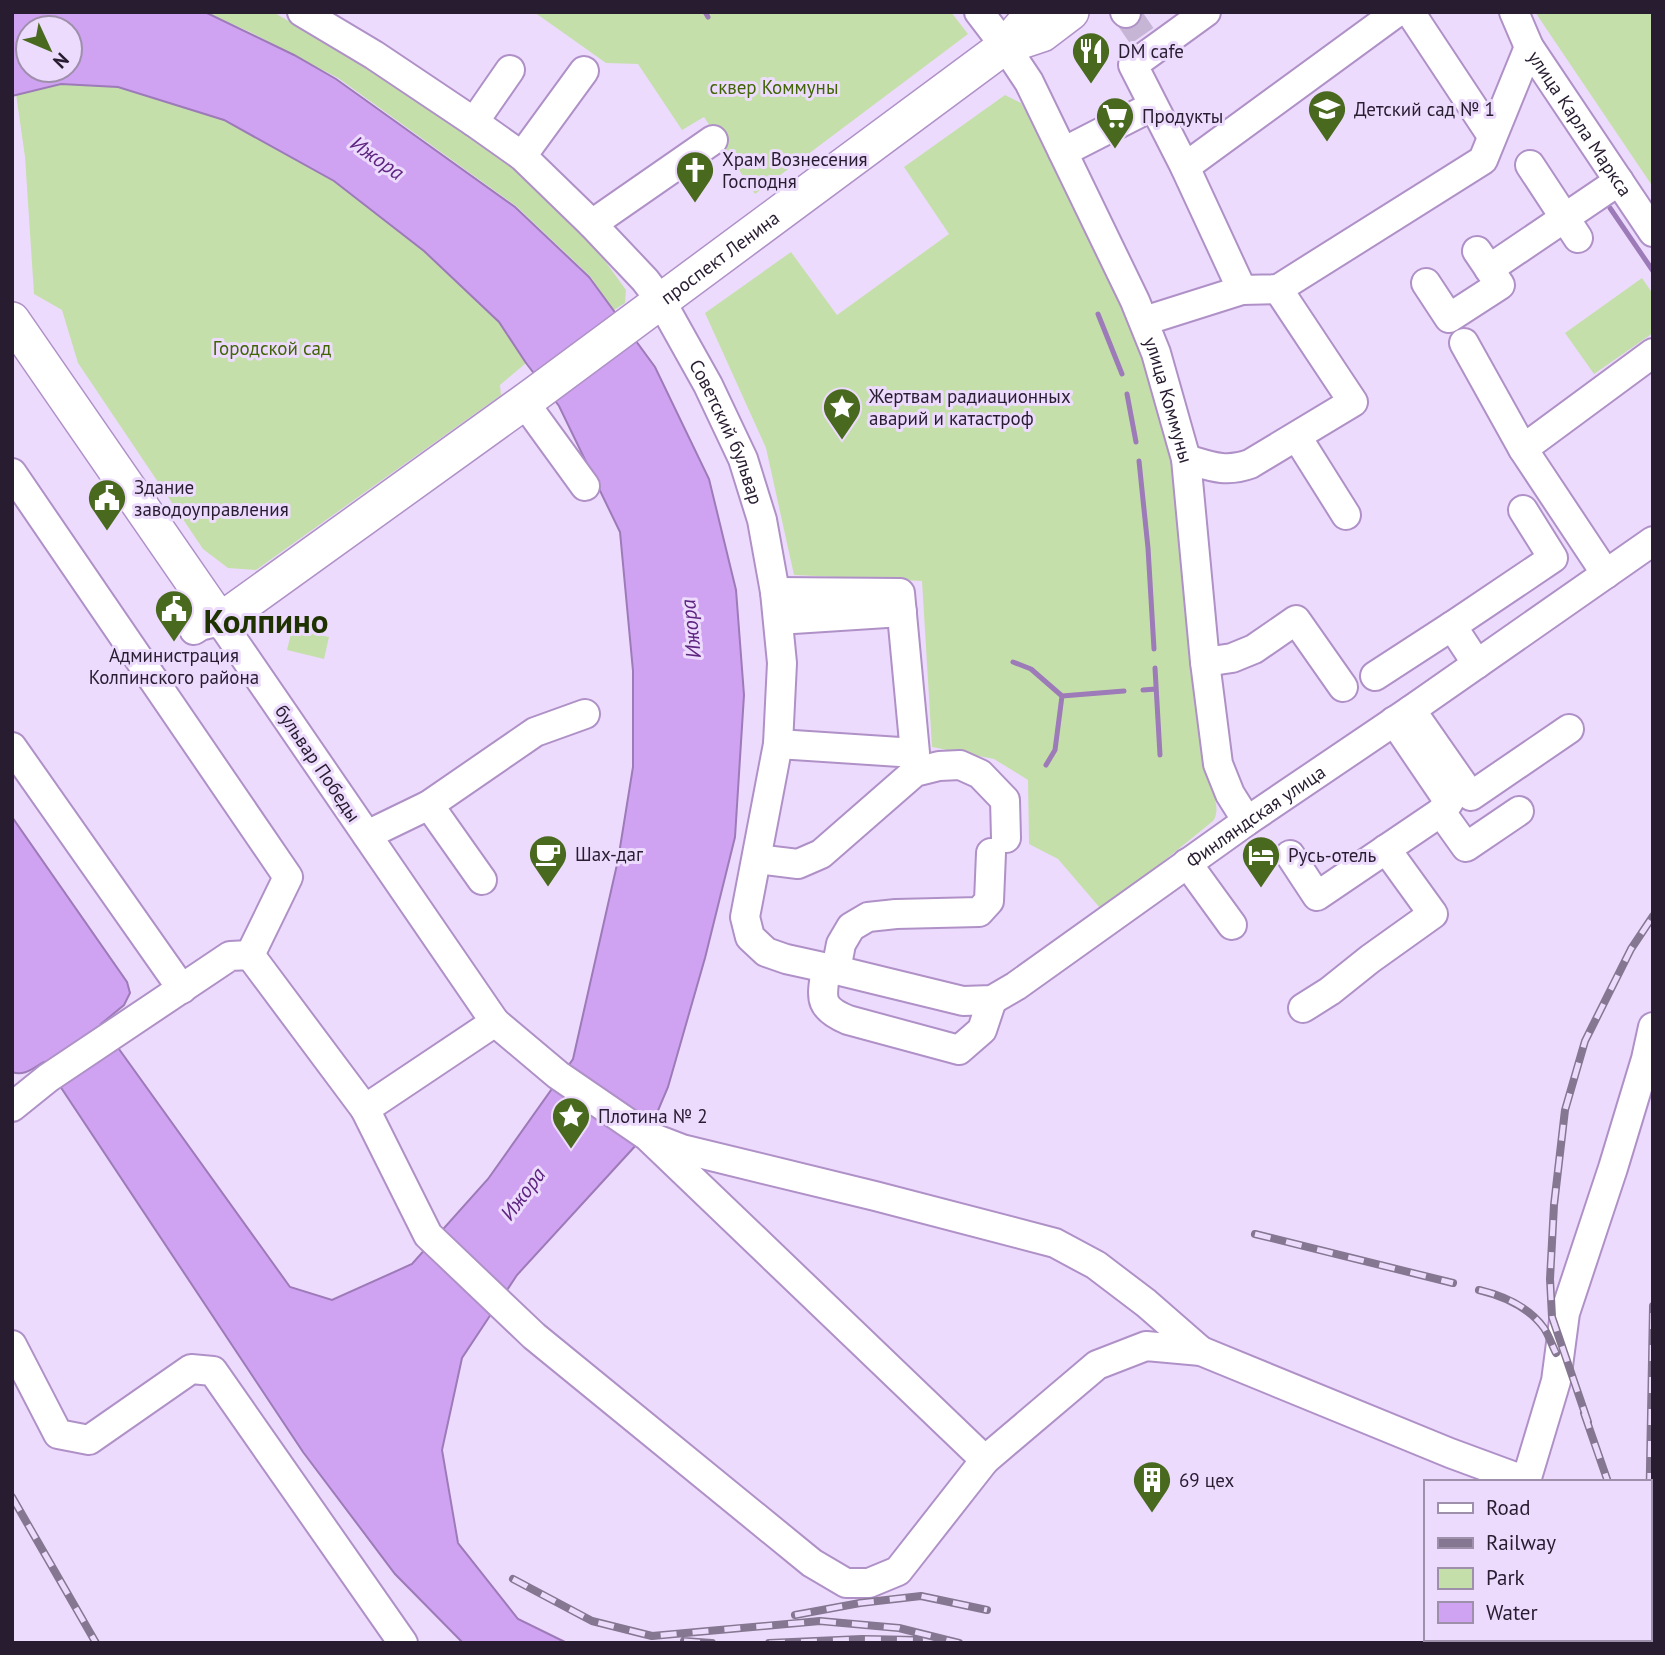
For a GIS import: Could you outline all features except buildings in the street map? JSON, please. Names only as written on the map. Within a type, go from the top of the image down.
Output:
[{"type":"main road","name":"проспект Ленина","points":[[529,398],[1005,46],[1034,12]]},
{"type":"main road","name":"проспект Ленина","points":[[1005,46],[1042,34],[1071,12]]},
{"type":"main road","name":"бульвар Победы","points":[[12,320],[207,625]]},
{"type":"main road","points":[[207,625],[529,398]]},
{"type":"street","name":"Советский бульвар","points":[[302,12],[331,19],[374,55],[522,156],[645,280],[648,310],[708,385],[743,459],[762,520],[775,592],[782,663],[778,744],[745,917],[750,937],[766,951],[786,959],[831,969]]},
{"type":"street","name":"улица Коммуны","points":[[979,12],[1029,82],[1144,321],[1156,353],[1186,459],[1205,662],[1218,764],[1230,794],[1247,821]]},
{"type":"street","points":[[1206,12],[1148,45],[1133,65],[1185,167],[1242,290]]},
{"type":"street","points":[[1185,167],[1397,12]]},
{"type":"street","points":[[1410,12],[1492,136]]},
{"type":"street","name":"улица Карла Маркса","points":[[1514,12],[1529,47],[1619,181],[1650,221]]},
{"type":"street","points":[[1144,321],[1242,290],[1278,289],[1483,160],[1529,47]]},
{"type":"street","points":[[474,122],[510,70]]},
{"type":"street","points":[[522,156],[584,71]]},
{"type":"street","points":[[1063,152],[1153,106]]},
{"type":"street","points":[[592,224],[619,199],[713,140]]},
{"type":"street","points":[[1530,165],[1571,228]]},
{"type":"street","points":[[1426,283],[1450,318],[1500,285],[1483,260],[1571,228],[1619,181]]},
{"type":"street","points":[[1186,459],[1236,470],[1297,437],[1353,402],[1278,289]]},
{"type":"street","points":[[1464,343],[1523,449],[1606,574]]},
{"type":"street","points":[[1523,449],[1653,354]]},
{"type":"street","points":[[529,398],[586,486]]},
{"type":"street","points":[[1297,437],[1346,515]]},
{"type":"street","points":[[12,473],[288,877],[250,954]]},
{"type":"street","points":[[1375,676],[1553,558],[1523,510]]},
{"type":"street","name":"Финляндская улица","points":[[992,1000],[1016,986],[1247,821],[1653,541]]},
{"type":"street","points":[[775,592],[900,593],[915,753],[778,744]]},
{"type":"street","points":[[778,620],[902,612]]},
{"type":"street","points":[[1205,662],[1232,658],[1254,649],[1297,620],[1343,687]]},
{"type":"street","name":"бульвар Победы","points":[[207,625],[367,835],[495,1022],[558,1075],[647,1136]]},
{"type":"street","points":[[1452,626],[1477,664]]},
{"type":"street","points":[[367,835],[429,805],[535,732],[586,714]]},
{"type":"street","points":[[1403,715],[1471,796],[1569,729]]},
{"type":"street","points":[[1290,855],[1317,896],[1441,812],[1449,802],[1403,715]]},
{"type":"street","points":[[12,747],[181,989]]},
{"type":"street","points":[[757,859],[798,864],[821,854],[915,772],[940,766],[960,765],[980,774],[1005,800],[989,901],[979,912],[868,917],[851,928],[841,944],[831,969],[822,995],[832,1022],[848,1020],[959,1050],[982,1030],[992,1000],[962,1001],[831,969]]},
{"type":"street","points":[[429,805],[482,880]]},
{"type":"street","points":[[1441,812],[1465,847],[1519,811]]},
{"type":"street","points":[[1303,1008],[1433,914],[1386,849]]},
{"type":"street","points":[[1187,863],[1232,925]]},
{"type":"street","points":[[12,1107],[48,1078],[229,956],[250,954]]},
{"type":"street","points":[[250,954],[365,1109],[428,1235],[534,1336],[812,1563],[846,1583],[869,1583],[898,1572],[985,1460],[1097,1365],[1146,1346],[1201,1350]]},
{"type":"street","points":[[365,1109],[495,1022]]},
{"type":"street","points":[[1527,1480],[1556,1381],[1565,1313],[1613,1168],[1653,1027]]},
{"type":"street","points":[[647,1136],[985,1460]]},
{"type":"street","points":[[647,1136],[682,1149],[1055,1243],[1096,1265],[1201,1350],[1450,1453],[1524,1480]]},
{"type":"street","points":[[12,1345],[58,1434],[89,1440],[191,1369],[213,1371],[403,1643]]},
{"type":"green space","points":[[206,12],[273,12],[366,66],[508,164],[600,254],[626,290],[625,303],[614,310],[590,276],[516,206],[338,78]]},
{"type":"green space","name":"сквер Коммуны","points":[[534,12],[951,12],[968,34],[755,194],[704,117],[682,130],[638,64],[606,63]]},
{"type":"green space","points":[[1535,12],[1653,12],[1653,187]]},
{"type":"green space","name":"Городской сад","points":[[61,84],[118,87],[224,120],[334,181],[424,251],[499,322],[526,363],[500,385],[501,395],[256,570],[228,568],[203,549],[78,363],[62,310],[34,294],[25,157],[16,94]]},
{"type":"green space","points":[[1005,95],[1021,103],[1056,164],[1133,320],[1171,443],[1216,807],[1213,821],[1100,908],[1058,859],[1029,844],[1028,780],[994,759],[932,747],[922,581],[794,575],[766,448],[705,313],[791,252],[837,315],[949,234],[904,167]]},
{"type":"green space","points":[[1642,278],[1653,294],[1653,333],[1594,374],[1565,333]]},
{"type":"green space","points":[[292,629],[329,637],[324,659],[287,650]]},
{"type":"water","name":"Ижора","points":[[12,12],[205,12],[294,55],[336,79],[515,207],[589,277],[655,367],[709,479],[736,590],[744,695],[735,837],[705,958],[668,1087],[654,1120],[637,1144],[517,1275],[462,1358],[442,1450],[458,1543],[518,1619],[567,1643],[463,1643],[395,1574],[303,1452],[44,1062],[25,1072],[12,1072],[12,817],[127,982],[130,993],[124,1005],[101,1024],[290,1287],[332,1300],[412,1264],[488,1179],[573,1059],[618,860],[633,767],[633,671],[620,532],[559,406],[499,322],[424,251],[334,181],[224,120],[118,87],[61,84],[12,96]]},
{"type":"waterway","points":[[705,12],[708,17]]},
{"type":"waterway","points":[[1610,208],[1653,271]]},
{"type":"waterway","points":[[1098,314],[1122,374]]},
{"type":"waterway","points":[[1127,394],[1136,442]]},
{"type":"waterway","points":[[1139,461],[1154,649]]},
{"type":"waterway","points":[[1013,662],[1031,669],[1062,696],[1124,691]]},
{"type":"waterway","points":[[1155,668],[1160,755]]},
{"type":"waterway","points":[[1143,690],[1156,689]]},
{"type":"waterway","points":[[1046,765],[1055,750],[1062,696]]},
{"type":"tunnel","points":[[1126,13],[1144,39]]},
{"type":"railway","points":[[1588,1422],[1552,1317],[1550,1279],[1554,1205],[1565,1110],[1585,1041],[1631,949],[1653,916]]},
{"type":"railway","points":[[1255,1234],[1453,1283]]},
{"type":"railway","points":[[1479,1290],[1506,1299],[1531,1314],[1544,1328],[1556,1353]]},
{"type":"railway","points":[[1650,1480],[1653,1306]]},
{"type":"railway","points":[[1584,1413],[1607,1480]]},
{"type":"railway","points":[[12,1497],[96,1643]]},
{"type":"railway","points":[[1651,1546],[1653,1532]]},
{"type":"railway","points":[[513,1579],[592,1621],[652,1636],[820,1621],[899,1628],[959,1643]]},
{"type":"railway","points":[[795,1615],[860,1603],[921,1596],[987,1610]]},
{"type":"railway","points":[[769,1643],[862,1639],[919,1640]]},
{"type":"railway","points":[[684,1641],[712,1643]]},
{"type":"place","name":"DM cafe","points":[[1091,85]]},
{"type":"place","name":"Детский сад № 1","points":[[1327,143]]},
{"type":"place","name":"Продукты","points":[[1115,150]]},
{"type":"place","name":"Храм Вознесения Господня","points":[[695,204]]},
{"type":"place","name":"Жертвам радиационных аварий и катастроф","points":[[842,441]]},
{"type":"place","name":"Здание заводоуправления","points":[[107,532]]},
{"type":"place","name":"Администрация Колпинского района","points":[[174,643]]},
{"type":"place","name":"Шах-даг","points":[[548,888]]},
{"type":"place","name":"Русь-отель","points":[[1261,889]]},
{"type":"place","name":"Плотина № 2","points":[[571,1150]]},
{"type":"place","name":"69 цех","points":[[1152,1514]]},
{"type":"district","name":"Колпино","points":[[266,621]]}]
